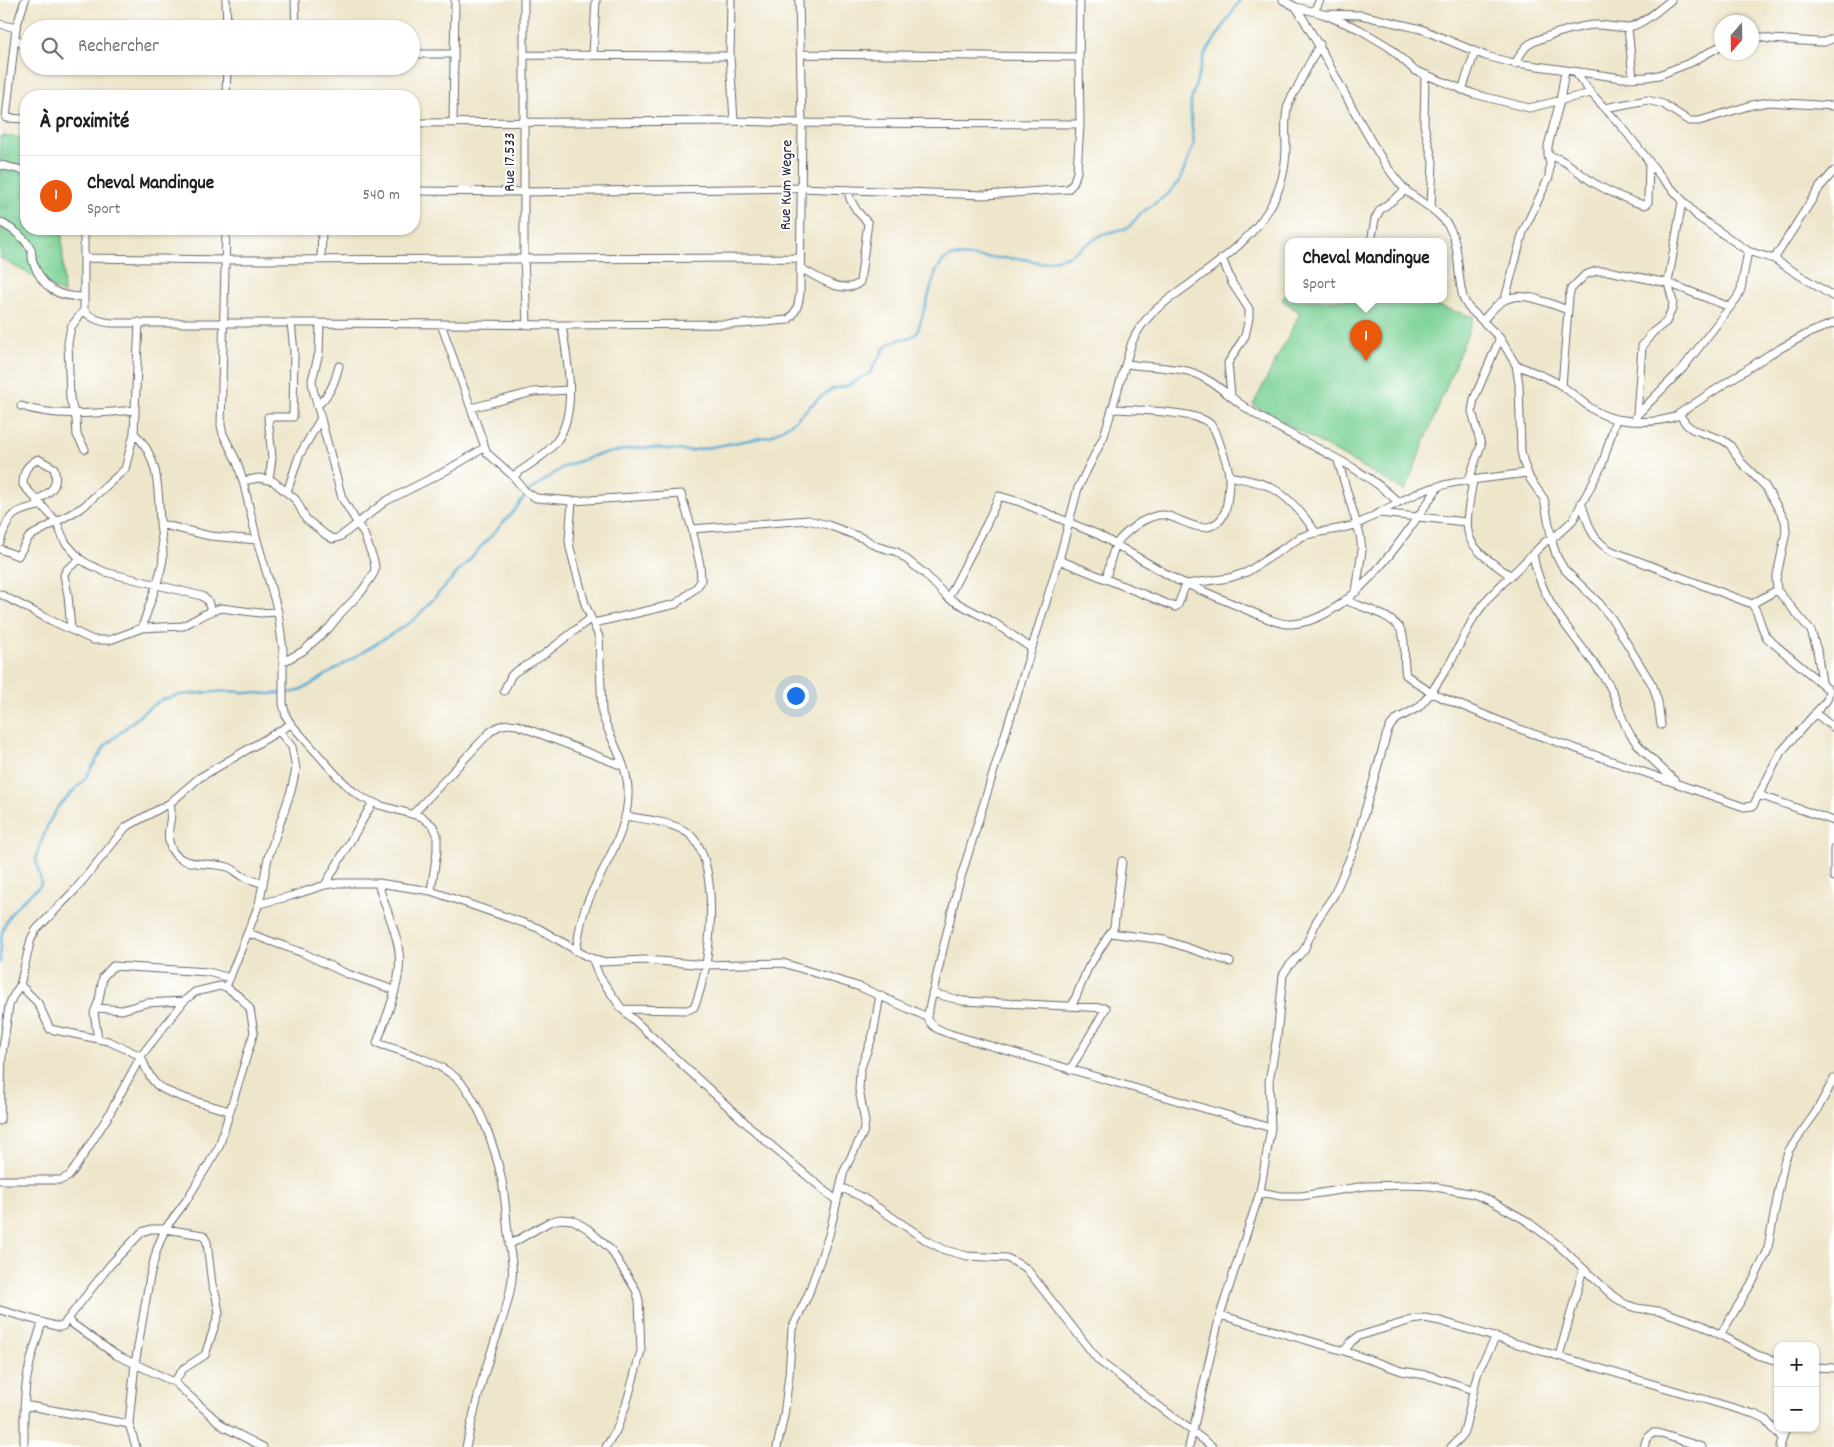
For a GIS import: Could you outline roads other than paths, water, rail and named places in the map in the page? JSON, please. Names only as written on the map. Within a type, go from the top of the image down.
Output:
[{"type":"street","points":[[20,119],[6,118],[16,28],[25,0]]},
{"type":"street","points":[[226,0],[226,20]]},
{"type":"street","points":[[295,0],[296,20]]},
{"type":"street","points":[[453,123],[456,0]]},
{"type":"street","name":"Rue 17.533","points":[[524,0],[524,259],[526,324]]},
{"type":"street","points":[[594,55],[596,0]]},
{"type":"street","points":[[731,0],[730,56],[734,122]]},
{"type":"street","name":"Rue Kum Wegre","points":[[562,326],[742,324],[788,320],[793,316],[799,303],[800,268],[802,123],[799,0]]},
{"type":"street","points":[[420,191],[524,192],[800,188],[985,195],[1068,189],[1073,184],[1077,172],[1080,124],[1080,0]]},
{"type":"street","points":[[1283,0],[1296,7],[1314,11],[1344,22],[1389,47],[1414,70],[1474,94],[1529,108],[1591,93]]},
{"type":"street","points":[[1314,11],[1320,0]]},
{"type":"street","points":[[1515,64],[1522,51],[1528,45],[1582,26],[1596,24],[1628,27],[1658,11],[1671,0]]},
{"type":"street","points":[[1296,7],[1320,44],[1366,132],[1387,166],[1406,190],[1431,207],[1450,228],[1454,239],[1464,300],[1500,338],[1516,365],[1519,384],[1521,451],[1526,473],[1544,499],[1557,557],[1564,569],[1600,603],[1612,618],[1653,686],[1658,702],[1661,726]]},
{"type":"street","points":[[1323,14],[1346,14],[1381,19],[1421,29],[1475,52],[1515,64],[1633,78],[1659,75],[1692,62],[1714,50]]},
{"type":"street","points":[[0,24],[16,28]]},
{"type":"street","points":[[1628,27],[1633,78]]},
{"type":"street","points":[[1759,37],[1818,42],[1825,42],[1834,38]]},
{"type":"street","points":[[15,38],[20,42]]},
{"type":"street","points":[[1271,1128],[936,1029],[930,1024],[927,1017],[957,890],[1059,560],[1078,488],[1104,436],[1132,342],[1137,330],[1145,319],[1162,303],[1199,278],[1253,231],[1273,202],[1279,190],[1286,165],[1286,119],[1288,104],[1320,44]]},
{"type":"street","points":[[1462,90],[1475,52]]},
{"type":"street","points":[[420,54],[454,54]]},
{"type":"street","points":[[801,54],[1079,57]]},
{"type":"street","points":[[524,55],[730,56]]},
{"type":"street","points":[[1483,320],[1505,299],[1523,232],[1549,177],[1548,146],[1566,71]]},
{"type":"street","points":[[1575,72],[1682,202],[1698,217],[1748,251],[1774,259],[1834,297]]},
{"type":"street","points":[[226,75],[226,90]]},
{"type":"street","points":[[1425,75],[1424,125],[1433,162],[1431,207]]},
{"type":"street","points":[[1605,108],[1647,100],[1663,104],[1689,121],[1699,121],[1752,105],[1769,102],[1834,106]]},
{"type":"street","points":[[420,123],[1080,124]]},
{"type":"street","points":[[1548,156],[1562,160],[1587,179],[1619,197],[1644,205],[1648,204],[1649,161]]},
{"type":"street","points":[[0,165],[20,170]]},
{"type":"street","points":[[1774,259],[1820,187],[1834,171]]},
{"type":"street","points":[[800,268],[835,286],[846,288],[857,285],[860,282],[868,223],[857,211],[850,199],[848,190]]},
{"type":"street","points":[[1372,238],[1375,219],[1380,210],[1406,190]]},
{"type":"street","points":[[1637,415],[1642,346],[1653,332],[1666,322],[1671,314],[1673,302],[1668,283],[1682,202]]},
{"type":"street","points":[[0,222],[20,234]]},
{"type":"street","points":[[21,235],[31,249],[33,261],[42,279],[50,288],[63,296],[84,297]]},
{"type":"street","points":[[84,235],[84,310],[73,322],[69,334],[69,393],[77,435],[85,449]]},
{"type":"street","points":[[226,235],[221,424],[223,434],[237,462],[243,481],[278,612],[283,662],[283,704],[286,716],[290,724],[347,786],[363,798],[395,810],[413,814],[427,820],[433,826],[437,834],[437,850],[431,891]]},
{"type":"street","points":[[321,259],[322,235]]},
{"type":"street","points":[[1631,421],[1683,368],[1737,298],[1741,289],[1748,251]]},
{"type":"street","points":[[85,258],[226,260],[800,258]]},
{"type":"street","points":[[1222,258],[1228,275],[1249,309],[1245,336],[1228,364],[1231,396]]},
{"type":"street","points":[[1562,386],[1571,289],[1585,275],[1608,271],[1668,283],[1730,307]]},
{"type":"street","points":[[1505,299],[1531,298],[1568,310]]},
{"type":"street","points":[[84,310],[91,317],[105,322],[526,324],[562,326],[568,364],[569,390],[565,422],[555,443],[514,476]]},
{"type":"street","points":[[0,549],[18,556],[30,537],[83,507],[121,474],[128,462],[134,433],[139,322]]},
{"type":"street","points":[[283,662],[303,651],[329,628],[357,597],[374,573],[374,561],[364,534],[342,498],[317,406],[312,380],[319,353],[320,323]]},
{"type":"street","points":[[1516,365],[1562,386],[1590,409],[1616,420],[1665,420],[1680,414],[1770,354],[1809,333],[1834,323]]},
{"type":"street","points":[[269,478],[272,458],[268,417],[293,417],[294,350],[291,324]]},
{"type":"street","points":[[442,324],[484,448],[493,459],[514,476],[525,491],[536,498],[572,501],[681,494],[692,529],[702,575],[697,587],[676,604],[593,620],[542,656],[515,672],[510,676],[504,691]]},
{"type":"street","points":[[1500,338],[1474,399],[1472,411],[1481,445],[1471,481],[1466,522],[1470,539],[1477,550],[1486,559],[1511,576]]},
{"type":"street","points":[[1127,364],[1189,371],[1216,384],[1248,410],[1374,481],[1398,502]]},
{"type":"street","points":[[317,406],[334,386],[339,366]]},
{"type":"street","points":[[471,408],[526,394],[569,390]]},
{"type":"street","points":[[21,406],[40,411],[74,414],[134,410]]},
{"type":"street","points":[[1106,579],[1116,544],[1132,527],[1154,516],[1164,515],[1195,526],[1208,527],[1222,520],[1229,476],[1223,452],[1209,423],[1202,419],[1168,413],[1112,409]]},
{"type":"street","points":[[1680,414],[1686,424],[1692,429],[1730,444],[1741,462],[1765,486],[1785,520],[1786,532],[1776,580],[1777,590],[1811,631],[1817,650],[1822,682]]},
{"type":"street","points":[[287,492],[299,456],[321,418]]},
{"type":"street","points":[[1189,1447],[1220,1316],[1260,1192],[1271,1128],[1269,1081],[1277,1037],[1283,975],[1288,966],[1304,950],[1317,920],[1334,895],[1355,846],[1387,733],[1397,720],[1419,707],[1431,693],[1482,605],[1533,554],[1568,525],[1602,465],[1616,420]]},
{"type":"street","points":[[134,433],[144,443],[152,457],[158,487],[163,557],[157,585],[142,628]]},
{"type":"street","points":[[243,481],[269,478],[296,500],[306,519],[330,538],[337,538],[386,500],[442,473],[484,448]]},
{"type":"street","points":[[0,542],[10,518],[22,510],[40,503],[56,484],[54,468],[38,459],[28,464],[23,472],[23,485],[40,503],[56,521],[61,536],[80,559],[105,572],[202,596],[208,601],[212,612]]},
{"type":"street","points":[[1338,461],[1347,497],[1357,524],[1362,550],[1356,592]]},
{"type":"street","points":[[1186,584],[1239,576],[1259,566],[1301,537],[1357,524],[1398,502],[1438,486],[1526,473]]},
{"type":"street","points":[[1229,476],[1273,489],[1296,508],[1316,533]]},
{"type":"street","points":[[948,598],[999,496],[1020,502],[1099,535],[1186,584],[1266,618],[1290,625],[1318,617],[1335,608],[1356,592],[1376,572],[1418,517],[1438,486]]},
{"type":"street","points":[[572,501],[570,548],[585,604],[599,637],[602,713],[605,725],[623,766],[628,789],[626,816],[585,909],[576,951]]},
{"type":"street","points":[[1345,600],[1390,619],[1398,625],[1403,634],[1406,675],[1431,693],[1514,727],[1750,808],[1753,806],[1781,752],[1827,700],[1832,690],[1767,638],[1752,604],[1621,555],[1600,545],[1592,532],[1582,502]]},
{"type":"street","points":[[1378,513],[1466,522]]},
{"type":"street","points":[[692,529],[786,521],[808,520],[818,522],[865,539],[876,546],[897,552],[925,574],[948,598],[993,622],[1032,648]]},
{"type":"street","points":[[160,524],[210,536],[258,540]]},
{"type":"street","points":[[1533,554],[1535,567],[1546,594],[1562,623],[1609,686],[1632,737],[1676,783]]},
{"type":"street","points":[[71,630],[64,575],[66,570],[80,559]]},
{"type":"street","points":[[1059,560],[1172,608],[1178,605],[1186,584]]},
{"type":"street","points":[[1752,604],[1777,590]]},
{"type":"street","points":[[0,594],[93,640],[124,635],[142,628],[182,626],[221,608],[260,613],[278,612]]},
{"type":"street","points":[[1815,713],[1834,728]]},
{"type":"street","points":[[413,814],[489,733],[497,726],[508,723],[518,724],[623,766]]},
{"type":"street","points":[[0,1121],[2,1056],[9,1006],[20,985],[31,939],[36,930],[70,896],[126,827],[170,803],[199,778],[290,724]]},
{"type":"street","points":[[226,987],[259,904],[268,858],[291,791],[296,769],[292,747],[279,731]]},
{"type":"street","points":[[1758,795],[1834,821]]},
{"type":"street","points":[[325,885],[373,802]]},
{"type":"street","points":[[170,803],[173,812],[169,843],[177,857],[186,861],[231,868],[244,877],[263,884]]},
{"type":"street","points":[[622,1009],[691,1009],[697,1000],[707,965],[712,922],[707,872],[696,841],[681,829],[626,816]]},
{"type":"street","points":[[1834,848],[1834,877]]},
{"type":"street","points":[[1072,1006],[1088,968],[1110,933],[1115,919],[1122,861]]},
{"type":"street","points":[[259,904],[338,883],[378,883],[431,891],[538,928],[593,960],[610,962],[645,960],[707,965],[783,964],[860,987],[927,1017]]},
{"type":"street","points":[[378,883],[398,946],[400,960],[398,979],[377,1043],[432,1063],[454,1076],[464,1086],[479,1111],[497,1162],[502,1183],[509,1245],[513,1260],[512,1281],[501,1326],[478,1396],[466,1447]]},
{"type":"street","points":[[248,933],[303,953],[345,973],[394,990]]},
{"type":"street","points":[[1110,933],[1164,940],[1230,962]]},
{"type":"street","points":[[593,960],[599,976],[622,1009],[761,1138],[837,1201]]},
{"type":"street","points":[[98,1039],[94,1018],[96,1008],[103,977],[113,966],[208,972],[230,978]]},
{"type":"street","points":[[20,985],[38,1003],[50,1028],[108,1041],[141,1056],[149,1076],[166,1091],[229,1111]]},
{"type":"street","points":[[0,1180],[60,1180],[69,1176],[101,1128],[141,1056],[184,1001],[195,992],[205,988],[226,987],[242,998],[250,1009],[254,1032],[218,1147],[186,1201],[165,1229],[157,1249],[150,1276],[135,1364],[129,1424],[136,1447]]},
{"type":"street","points":[[932,993],[963,1001],[1106,1008],[1070,1070]]},
{"type":"street","points":[[777,1447],[785,1409],[792,1329],[819,1266],[829,1235],[844,1171],[863,1133],[865,1122],[859,1090],[860,1070],[874,1035],[880,995]]},
{"type":"street","points":[[96,1008],[119,1010],[146,1004],[184,1001]]},
{"type":"street","points":[[1721,1334],[1754,1279],[1767,1252],[1784,1163],[1789,1150],[1808,1124],[1834,1079]]},
{"type":"street","points":[[1826,1094],[1834,1096]]},
{"type":"street","points":[[1260,1192],[1281,1196],[1301,1196],[1366,1186],[1409,1184],[1474,1194],[1527,1221],[1557,1244],[1612,1296],[1625,1304],[1702,1325],[1757,1354],[1774,1360]]},
{"type":"street","points":[[840,1188],[862,1198],[929,1242],[945,1250],[967,1256],[1007,1258],[1026,1268],[1099,1361],[1213,1447]]},
{"type":"street","points":[[509,1245],[549,1222],[560,1219],[573,1220],[588,1229],[611,1250],[636,1290],[639,1300],[641,1351],[626,1405],[616,1431],[606,1447]]},
{"type":"street","points":[[0,1310],[59,1327],[63,1326],[110,1265],[142,1232],[151,1229],[165,1229],[198,1233],[205,1237],[212,1285],[219,1313],[205,1355],[183,1369],[174,1382]]},
{"type":"street","points":[[1559,1356],[1583,1269]]},
{"type":"street","points":[[1220,1316],[1344,1351],[1402,1371],[1432,1376],[1474,1390]]},
{"type":"street","points":[[1344,1351],[1359,1336],[1425,1318],[1496,1337],[1760,1416],[1782,1438]]},
{"type":"street","points":[[67,1320],[116,1355],[174,1382],[224,1427],[263,1447]]},
{"type":"street","points":[[24,1447],[24,1404],[28,1368],[42,1322]]},
{"type":"street","points":[[1451,1447],[1462,1436],[1481,1364],[1496,1337]]},
{"type":"street","points":[[1819,1367],[1834,1368]]},
{"type":"street","points":[[24,1404],[129,1424]]},
{"type":"street","points":[[1780,1447],[1784,1432]]},
{"type":"street","points":[[1644,1447],[1649,1436],[1653,1433],[1658,1433],[1702,1447]]},
{"type":"waterway","points":[[0,948],[1,937],[7,919],[18,905],[40,886],[41,882],[36,859],[38,850],[49,822],[58,807],[85,779],[105,746],[146,710],[161,700],[180,695],[226,691],[270,694],[295,692],[310,685],[414,620],[513,512],[529,491],[563,467],[596,455],[635,448],[690,451],[771,436],[793,422],[819,398],[832,389],[847,386],[870,373],[889,344],[909,338],[917,333],[936,271],[944,260],[952,256],[1024,259],[1041,263],[1068,256],[1103,234],[1128,228],[1140,214],[1168,194],[1180,180],[1194,144],[1191,101],[1204,56],[1240,0]]},
{"type":"waterway","points":[[0,948],[0,963]]},
{"type":"place","name":"Cheval Mandingue","points":[[1366,361]]}]
